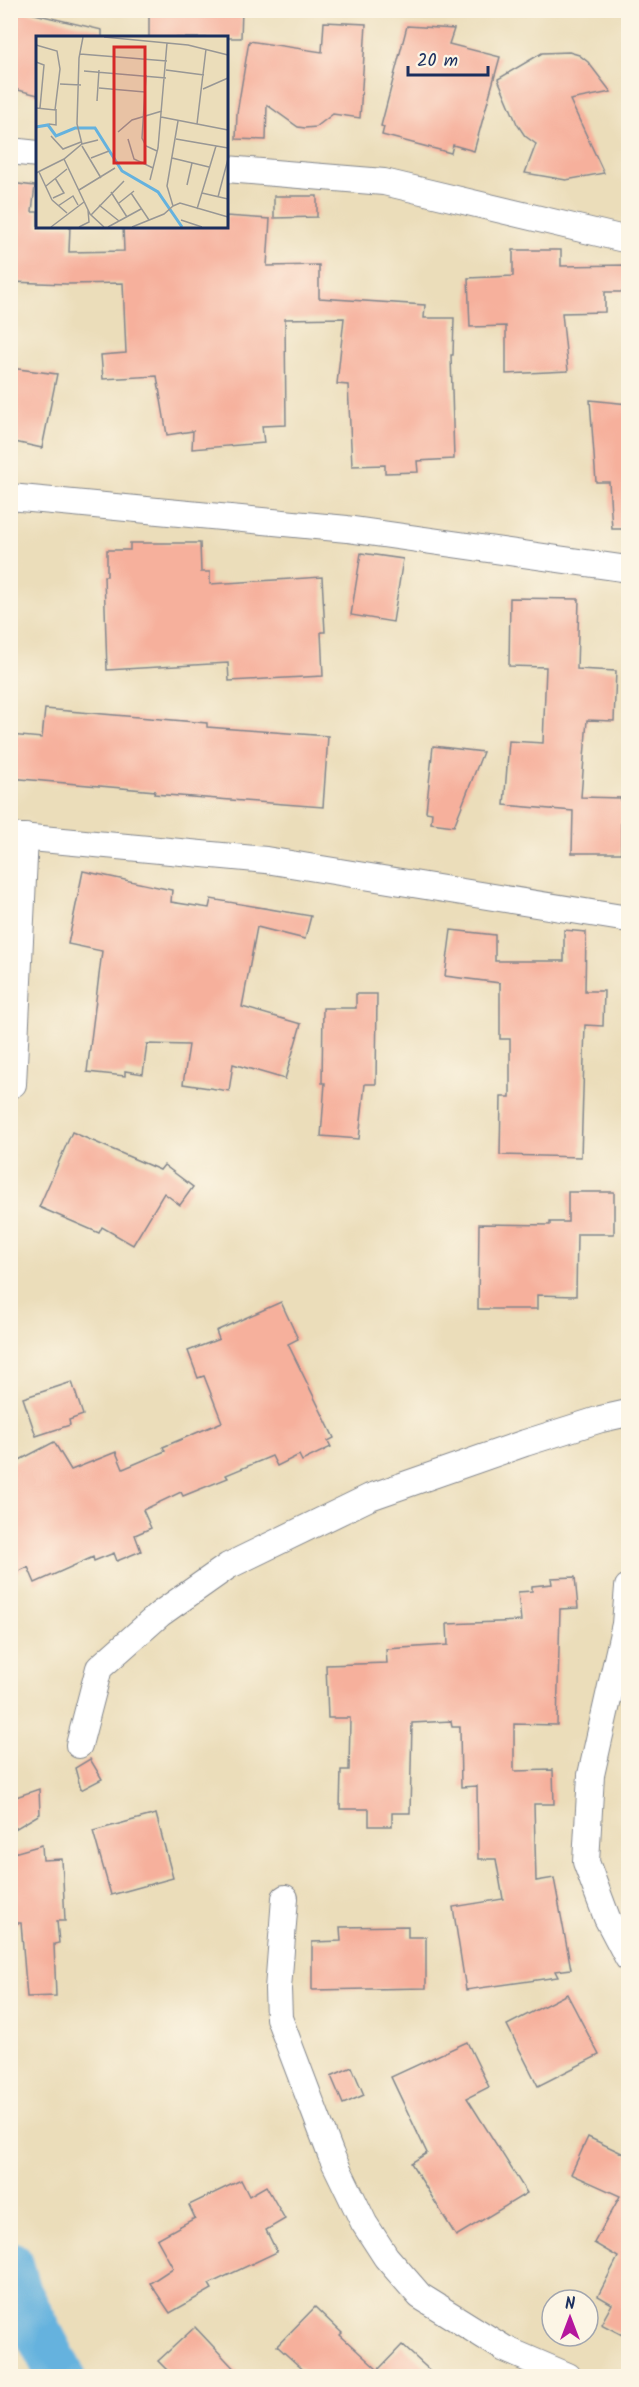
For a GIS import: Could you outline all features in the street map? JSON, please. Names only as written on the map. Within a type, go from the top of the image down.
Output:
[{"type":"street","points":[[10,151],[36,154]]},
{"type":"street","points":[[228,169],[384,182],[628,240]]},
{"type":"street","points":[[10,498],[347,529],[628,569]]},
{"type":"street","points":[[13,1084],[18,837],[266,860],[628,919]]},
{"type":"street","points":[[80,1745],[99,1668],[160,1614],[228,1566],[370,1497],[525,1443],[628,1413]]},
{"type":"street","points":[[628,1587],[625,1624],[591,1775],[586,1862],[607,1918],[628,1958]]},
{"type":"street","points":[[285,1898],[278,1989],[279,2018],[331,2155],[364,2223],[386,2257],[420,2296],[505,2349],[568,2376]]},
{"type":"building","points":[[18,10],[102,30],[102,36],[36,36],[36,94],[10,88],[10,41]]},
{"type":"building","points":[[149,10],[242,10],[241,38],[149,36]]},
{"type":"building","points":[[324,22],[366,24],[360,118],[333,114],[316,127],[305,128],[298,127],[267,105],[266,140],[236,139],[237,113],[249,41],[322,52]]},
{"type":"building","points":[[407,26],[454,29],[449,44],[500,57],[474,151],[453,145],[451,153],[382,135],[384,127],[381,126]]},
{"type":"building","points":[[569,52],[579,55],[588,62],[611,92],[570,100],[604,173],[566,180],[525,173],[536,144],[525,136],[517,124],[498,79],[542,53]]},
{"type":"building","points":[[10,183],[35,186],[32,212],[36,212],[36,228],[70,228],[69,252],[124,251],[123,228],[228,228],[228,216],[270,219],[267,266],[319,265],[319,298],[425,305],[424,318],[454,318],[453,355],[451,355],[454,459],[417,461],[418,472],[385,473],[385,465],[352,466],[348,385],[337,384],[344,318],[285,319],[286,425],[262,426],[264,443],[192,449],[193,431],[167,435],[157,376],[103,379],[101,355],[126,353],[123,283],[10,282]]},
{"type":"building","points":[[274,196],[317,196],[317,217],[274,218]]},
{"type":"building","points":[[513,250],[561,250],[561,266],[628,265],[628,292],[605,292],[605,312],[562,313],[568,371],[506,374],[506,326],[470,327],[468,278],[513,276]]},
{"type":"building","points":[[10,368],[57,374],[42,448],[10,441]]},
{"type":"building","points":[[590,400],[628,404],[628,529],[612,529],[609,482],[596,482]]},
{"type":"building","points":[[130,543],[200,543],[201,572],[210,572],[210,584],[322,577],[325,632],[321,632],[323,676],[229,681],[228,663],[107,670],[104,576],[107,576],[107,550],[130,550]]},
{"type":"building","points":[[361,553],[403,559],[393,622],[351,615]]},
{"type":"building","points":[[510,598],[579,599],[577,669],[616,671],[614,721],[587,720],[581,797],[621,798],[621,853],[572,853],[573,811],[504,805],[509,741],[543,743],[546,667],[509,666]]},
{"type":"building","points":[[45,709],[207,723],[207,727],[328,736],[323,807],[154,794],[155,791],[10,778],[10,735],[42,738]]},
{"type":"building","points":[[433,746],[483,752],[454,826],[431,823],[432,813],[426,812]]},
{"type":"building","points":[[83,871],[172,890],[171,902],[209,908],[211,899],[311,916],[305,939],[257,927],[242,1007],[301,1024],[285,1079],[233,1064],[229,1091],[183,1084],[189,1045],[147,1044],[143,1074],[125,1071],[125,1076],[87,1072],[102,951],[68,944]]},
{"type":"building","points":[[451,930],[495,935],[495,961],[564,961],[564,930],[586,932],[585,991],[604,991],[603,1026],[585,1025],[581,1157],[500,1155],[501,1097],[510,1097],[510,1039],[500,1039],[500,983],[445,976]]},
{"type":"building","points":[[356,994],[377,994],[376,1084],[365,1084],[359,1139],[321,1136],[325,1083],[322,1083],[323,1008],[356,1008]]},
{"type":"building","points":[[72,1132],[160,1170],[164,1165],[193,1187],[180,1205],[164,1193],[133,1245],[102,1227],[99,1233],[39,1207]]},
{"type":"building","points":[[568,1192],[614,1192],[614,1234],[577,1234],[576,1296],[537,1295],[537,1309],[478,1309],[479,1224],[550,1225],[550,1222],[568,1222]]},
{"type":"building","points":[[281,1302],[298,1339],[288,1344],[334,1438],[328,1441],[331,1447],[302,1461],[299,1455],[277,1466],[272,1456],[226,1475],[228,1478],[183,1496],[181,1492],[143,1510],[151,1528],[135,1535],[141,1551],[117,1561],[114,1553],[94,1561],[93,1557],[35,1583],[28,1567],[10,1575],[10,1465],[54,1442],[71,1470],[116,1452],[123,1469],[165,1451],[163,1447],[222,1422],[204,1376],[198,1378],[188,1351],[219,1339],[216,1331]]},
{"type":"building","points":[[72,1382],[83,1415],[69,1420],[70,1425],[36,1436],[23,1398]]},
{"type":"building","points":[[575,1577],[578,1608],[560,1609],[557,1725],[514,1724],[514,1771],[553,1770],[554,1804],[534,1804],[536,1881],[554,1878],[571,1969],[555,1971],[558,1977],[466,1990],[453,1907],[503,1899],[496,1859],[478,1859],[477,1786],[461,1787],[460,1727],[452,1727],[451,1721],[412,1723],[410,1813],[392,1813],[392,1826],[369,1826],[369,1809],[340,1809],[341,1770],[349,1770],[350,1718],[328,1718],[326,1665],[387,1663],[386,1649],[448,1645],[447,1624],[521,1621],[518,1592],[532,1591],[532,1586],[552,1584],[551,1578]]},
{"type":"building","points":[[90,1759],[102,1779],[81,1790],[75,1768]]},
{"type":"building","points":[[39,1789],[40,1814],[10,1832],[10,1799]]},
{"type":"building","points":[[156,1814],[173,1878],[111,1895],[93,1831]]},
{"type":"building","points":[[42,1845],[43,1860],[62,1859],[65,1921],[57,1921],[59,1943],[54,1944],[56,1996],[27,1997],[21,1923],[10,1923],[10,1854]]},
{"type":"building","points":[[408,1926],[408,1937],[426,1937],[426,1988],[312,1990],[312,1942],[341,1941],[340,1927]]},
{"type":"building","points":[[567,1994],[599,2055],[538,2086],[507,2025]]},
{"type":"building","points":[[467,2042],[489,2087],[467,2098],[527,2193],[456,2236],[411,2163],[427,2153],[391,2077]]},
{"type":"building","points":[[352,2067],[364,2095],[343,2104],[331,2076]]},
{"type":"building","points":[[588,2137],[628,2156],[628,2338],[601,2324],[612,2304],[600,2297],[600,2292],[618,2257],[594,2243],[620,2196],[571,2174]]},
{"type":"building","points":[[241,2180],[249,2196],[266,2186],[285,2219],[266,2230],[277,2252],[209,2284],[212,2289],[170,2313],[150,2283],[173,2268],[157,2239],[195,2218],[189,2205]]},
{"type":"building","points":[[315,2307],[342,2333],[340,2335],[378,2370],[402,2345],[436,2376],[310,2376],[277,2346]]},
{"type":"building","points":[[195,2327],[241,2376],[173,2376],[158,2361]]},
{"type":"waterway","points":[[10,2265],[18,2293],[61,2376]]}]
